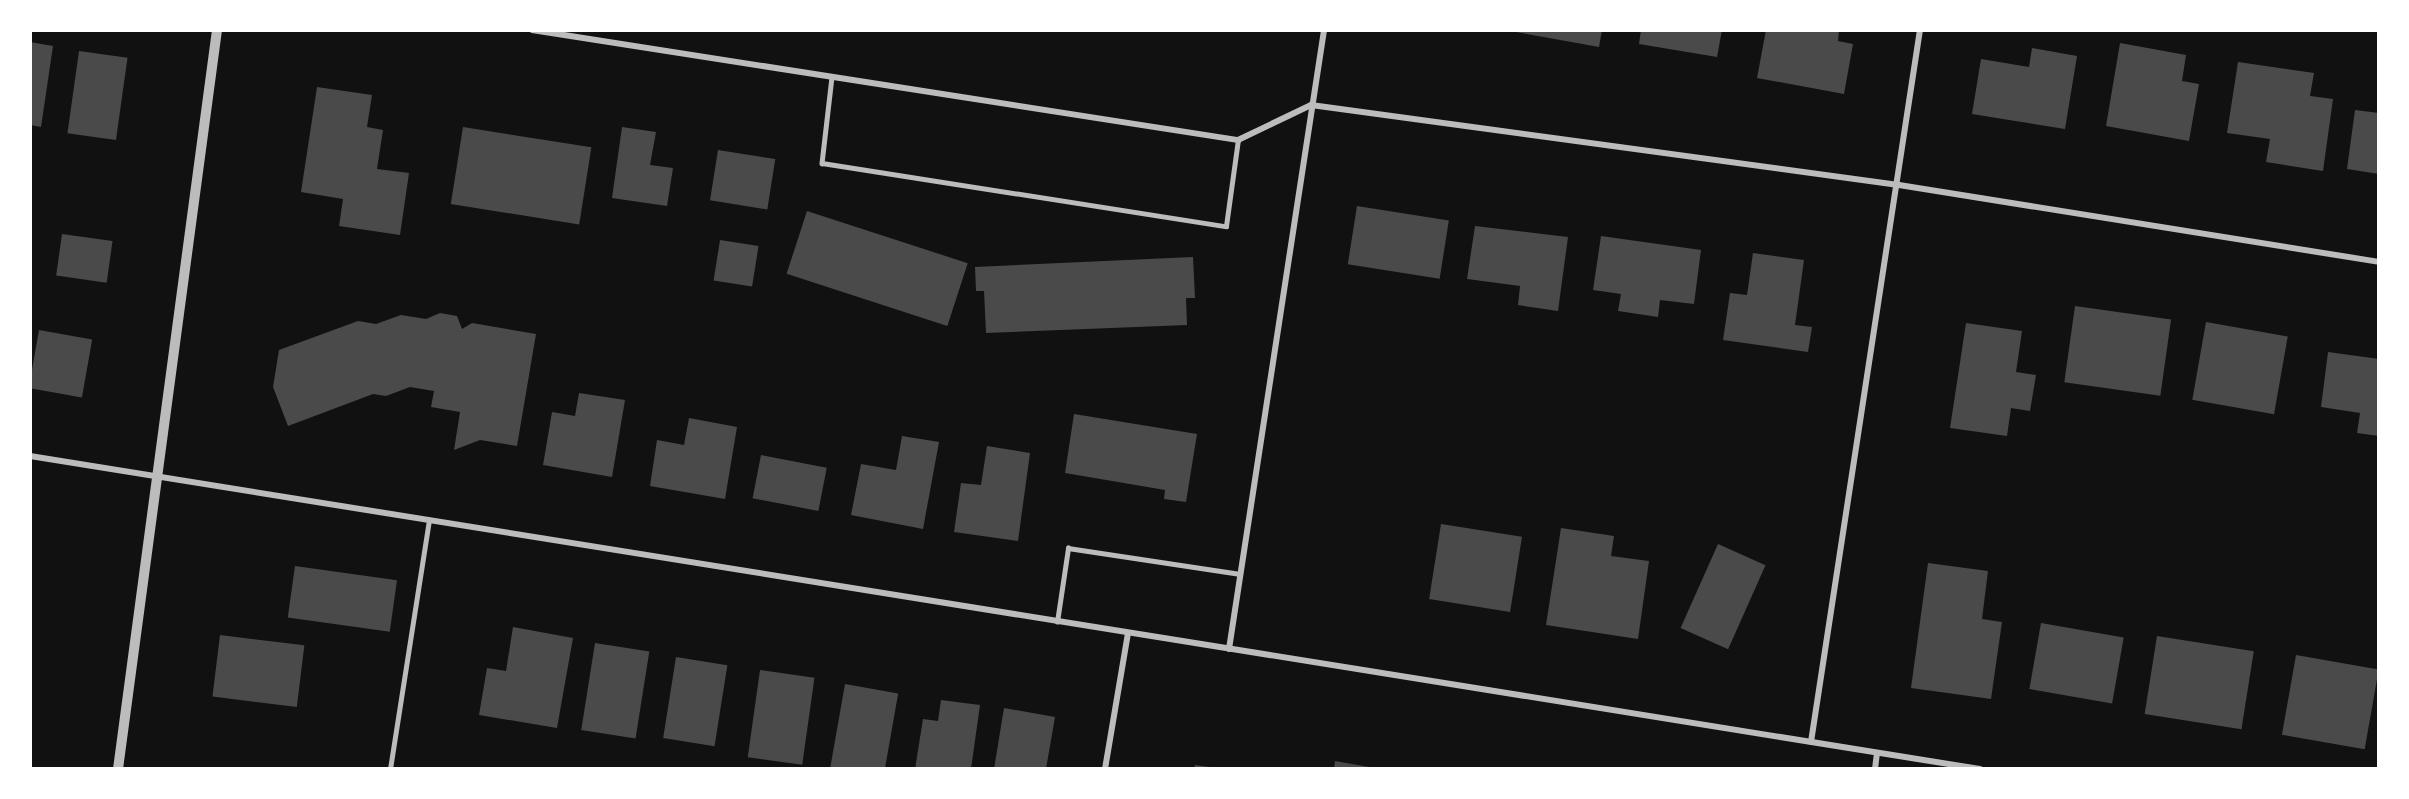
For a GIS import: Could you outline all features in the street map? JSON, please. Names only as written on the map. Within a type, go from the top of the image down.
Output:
[{"type":"street","points":[[118,769],[217,30]]},
{"type":"street","points":[[532,30],[1238,140],[1311,105],[1899,185],[2379,262]]},
{"type":"street","points":[[1229,649],[1324,30]]},
{"type":"street","points":[[1811,742],[1899,185],[1920,30]]},
{"type":"street","points":[[30,456],[1980,769]]},
{"type":"street","points":[[1105,769],[1128,633]]},
{"type":"street","points":[[1875,769],[1877,753]]},
{"type":"lane","points":[[832,77],[822,163],[903,176],[1226,226],[1238,140]]},
{"type":"lane","points":[[390,769],[429,520]]},
{"type":"lane","points":[[1057,622],[1068,548],[1240,574]]},
{"type":"building","points":[[1505,30],[1602,30],[1599,47]]},
{"type":"building","points":[[1641,30],[1722,30],[1717,57],[1639,44]]},
{"type":"building","points":[[1766,30],[1839,30],[1838,41],[1853,44],[1844,94],[1757,78]]},
{"type":"building","points":[[30,42],[53,46],[41,127],[30,125]]},
{"type":"building","points":[[2120,43],[2186,55],[2182,81],[2199,84],[2189,141],[2106,126]]},
{"type":"building","points":[[2032,48],[2077,56],[2065,129],[1972,114],[1981,59],[2029,67]]},
{"type":"building","points":[[79,51],[128,58],[116,140],[67,133]]},
{"type":"building","points":[[2238,62],[2314,73],[2310,96],[2333,99],[2323,171],[2266,162],[2270,139],[2227,133]]},
{"type":"building","points":[[317,87],[372,95],[367,127],[383,130],[377,169],[409,173],[400,235],[339,226],[343,199],[301,192]]},
{"type":"building","points":[[2355,110],[2379,113],[2379,174],[2347,169]]},
{"type":"building","points":[[463,127],[591,147],[579,224],[451,204]]},
{"type":"building","points":[[622,127],[656,132],[650,165],[673,168],[667,206],[612,198]]},
{"type":"building","points":[[718,150],[775,159],[767,209],[710,200]]},
{"type":"building","points":[[1357,206],[1449,221],[1440,279],[1348,264]]},
{"type":"building","points":[[807,211],[968,263],[947,326],[787,274]]},
{"type":"building","points":[[1475,226],[1568,237],[1558,311],[1518,305],[1520,286],[1467,279]]},
{"type":"building","points":[[62,234],[113,241],[107,283],[56,276]]},
{"type":"building","points":[[1601,236],[1701,250],[1694,304],[1660,300],[1658,317],[1618,311],[1621,294],[1593,290]]},
{"type":"building","points":[[720,240],[759,246],[752,287],[714,280]]},
{"type":"building","points":[[1753,253],[1804,260],[1795,325],[1812,327],[1808,352],[1723,340],[1730,293],[1747,295]]},
{"type":"building","points":[[1193,257],[1195,298],[1186,298],[1187,325],[986,333],[984,291],[976,291],[975,267]]},
{"type":"building","points":[[2075,306],[2171,319],[2160,396],[2064,382]]},
{"type":"building","points":[[440,313],[457,316],[462,329],[472,323],[536,334],[517,446],[480,440],[454,450],[460,412],[431,407],[434,391],[410,387],[386,396],[373,394],[288,426],[273,387],[279,350],[358,321],[376,324],[401,315],[426,319]]},
{"type":"building","points":[[2206,322],[2288,336],[2274,414],[2192,400]]},
{"type":"building","points":[[1966,323],[2022,331],[2016,372],[2036,375],[2030,411],[2011,408],[2007,436],[1950,428]]},
{"type":"building","points":[[39,330],[92,339],[82,397],[30,388]]},
{"type":"building","points":[[2328,352],[2379,359],[2379,436],[2357,433],[2360,413],[2321,407]]},
{"type":"building","points":[[579,393],[625,400],[612,477],[543,465],[552,412],[575,416]]},
{"type":"building","points":[[1074,414],[1197,434],[1186,502],[1164,499],[1165,490],[1065,473]]},
{"type":"building","points":[[689,418],[737,427],[725,499],[650,486],[657,440],[684,445]]},
{"type":"building","points":[[902,436],[939,442],[923,529],[851,515],[861,464],[896,470]]},
{"type":"building","points":[[987,446],[1030,453],[1018,541],[954,532],[961,483],[981,485]]},
{"type":"building","points":[[761,455],[827,468],[818,511],[753,498]]},
{"type":"building","points":[[1441,524],[1522,537],[1510,612],[1429,599]]},
{"type":"building","points":[[1561,528],[1614,536],[1611,556],[1649,561],[1638,639],[1546,625]]},
{"type":"building","points":[[1718,544],[1766,565],[1728,649],[1681,628]]},
{"type":"building","points":[[1928,563],[1988,571],[1982,619],[2002,622],[1991,699],[1911,688]]},
{"type":"building","points":[[295,566],[397,580],[390,632],[288,617]]},
{"type":"building","points":[[2041,623],[2124,638],[2112,704],[2029,689]]},
{"type":"building","points":[[513,627],[573,638],[557,728],[479,715],[487,668],[506,671]]},
{"type":"building","points":[[220,635],[304,645],[297,707],[212,697]]},
{"type":"building","points":[[2157,636],[2254,651],[2241,729],[2145,714]]},
{"type":"building","points":[[595,643],[649,652],[636,739],[581,730]]},
{"type":"building","points":[[2296,655],[2379,670],[2365,749],[2282,735]]},
{"type":"building","points":[[676,657],[727,665],[715,746],[663,738]]},
{"type":"building","points":[[760,670],[814,678],[802,765],[748,757]]},
{"type":"building","points":[[845,684],[898,693],[885,769],[830,769]]},
{"type":"building","points":[[941,700],[980,705],[971,769],[915,769],[923,719],[938,721]]},
{"type":"building","points":[[1004,708],[1055,717],[1046,769],[994,769]]},
{"type":"building","points":[[1335,761],[1375,768],[1375,769],[1334,769]]},
{"type":"building","points":[[1195,765],[1217,768],[1217,769],[1194,769]]}]
